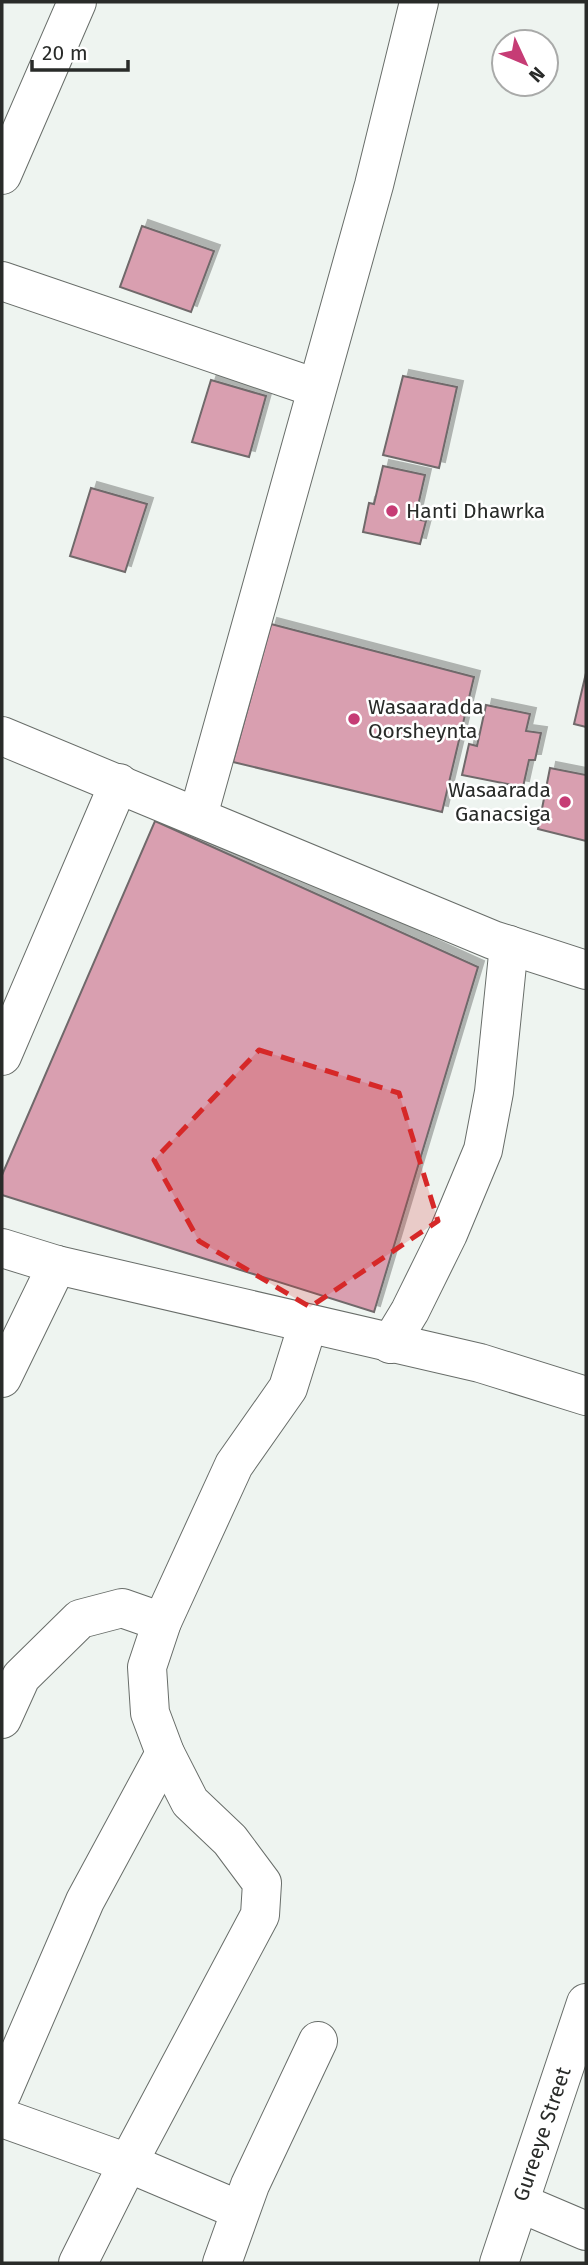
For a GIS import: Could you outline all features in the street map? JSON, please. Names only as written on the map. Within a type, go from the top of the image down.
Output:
[{"type":"street","points":[[2,176],[77,2]]},
{"type":"street","points":[[198,816],[374,185],[419,2]]},
{"type":"street","points":[[2,281],[316,388]]},
{"type":"street","points":[[2,736],[509,945],[586,970]]},
{"type":"street","points":[[2,1056],[119,783]]},
{"type":"street","points":[[390,1344],[410,1311],[448,1234],[483,1150],[494,1092],[509,945]]},
{"type":"street","points":[[2,1248],[57,1265],[480,1363],[586,1395]]},
{"type":"street","points":[[2,1378],[57,1265]]},
{"type":"street","points":[[78,2263],[260,1915],[262,1883],[230,1840],[190,1802],[165,1754],[150,1713],[147,1667],[162,1622],[234,1465],[288,1388],[308,1324]]},
{"type":"street","points":[[2,1719],[21,1677],[80,1619],[122,1608],[162,1622]]},
{"type":"street","points":[[2,2093],[85,1902],[165,1754]]},
{"type":"street","name":"Gureeye Street","points":[[499,2263],[586,2003]]},
{"type":"street","points":[[222,2263],[239,2210],[317,2040]]},
{"type":"street","points":[[2,2118],[128,2163],[239,2210]]},
{"type":"street","points":[[520,2203],[586,2231]]},
{"type":"highlighted area","points":[[259,1050],[399,1093],[438,1221],[310,1307],[199,1241],[154,1160]]},
{"type":"building","points":[[142,226],[214,251],[191,312],[120,287]]},
{"type":"building","points":[[403,376],[457,387],[439,468],[383,455]]},
{"type":"building","points":[[211,380],[266,396],[249,457],[192,442]]},
{"type":"building","name":"Hanti Dhawrka","points":[[383,466],[425,475],[415,519],[426,521],[420,544],[363,532],[369,503],[374,504]]},
{"type":"building","points":[[91,488],[147,504],[125,572],[70,556]]},
{"type":"building","name":"Wasaaradda Qorsheynta","points":[[271,624],[474,677],[442,812],[233,762]]},
{"type":"building","points":[[586,673],[586,727],[574,724]]},
{"type":"building","points":[[486,705],[530,714],[526,731],[541,733],[535,760],[529,760],[523,787],[462,775],[469,744],[477,746]]},
{"type":"building","name":"Wasaarada Ganacsiga","points":[[550,768],[586,775],[586,841],[538,829]]},
{"type":"building","points":[[155,821],[478,967],[374,1312],[2,1195],[2,1175]]},
{"type":"place","name":"Hanti Dhawrka","points":[[392,511]]},
{"type":"place","name":"Wasaaradda Qorsheynta","points":[[354,719]]},
{"type":"place","name":"Wasaarada Ganacsiga","points":[[565,802]]}]
